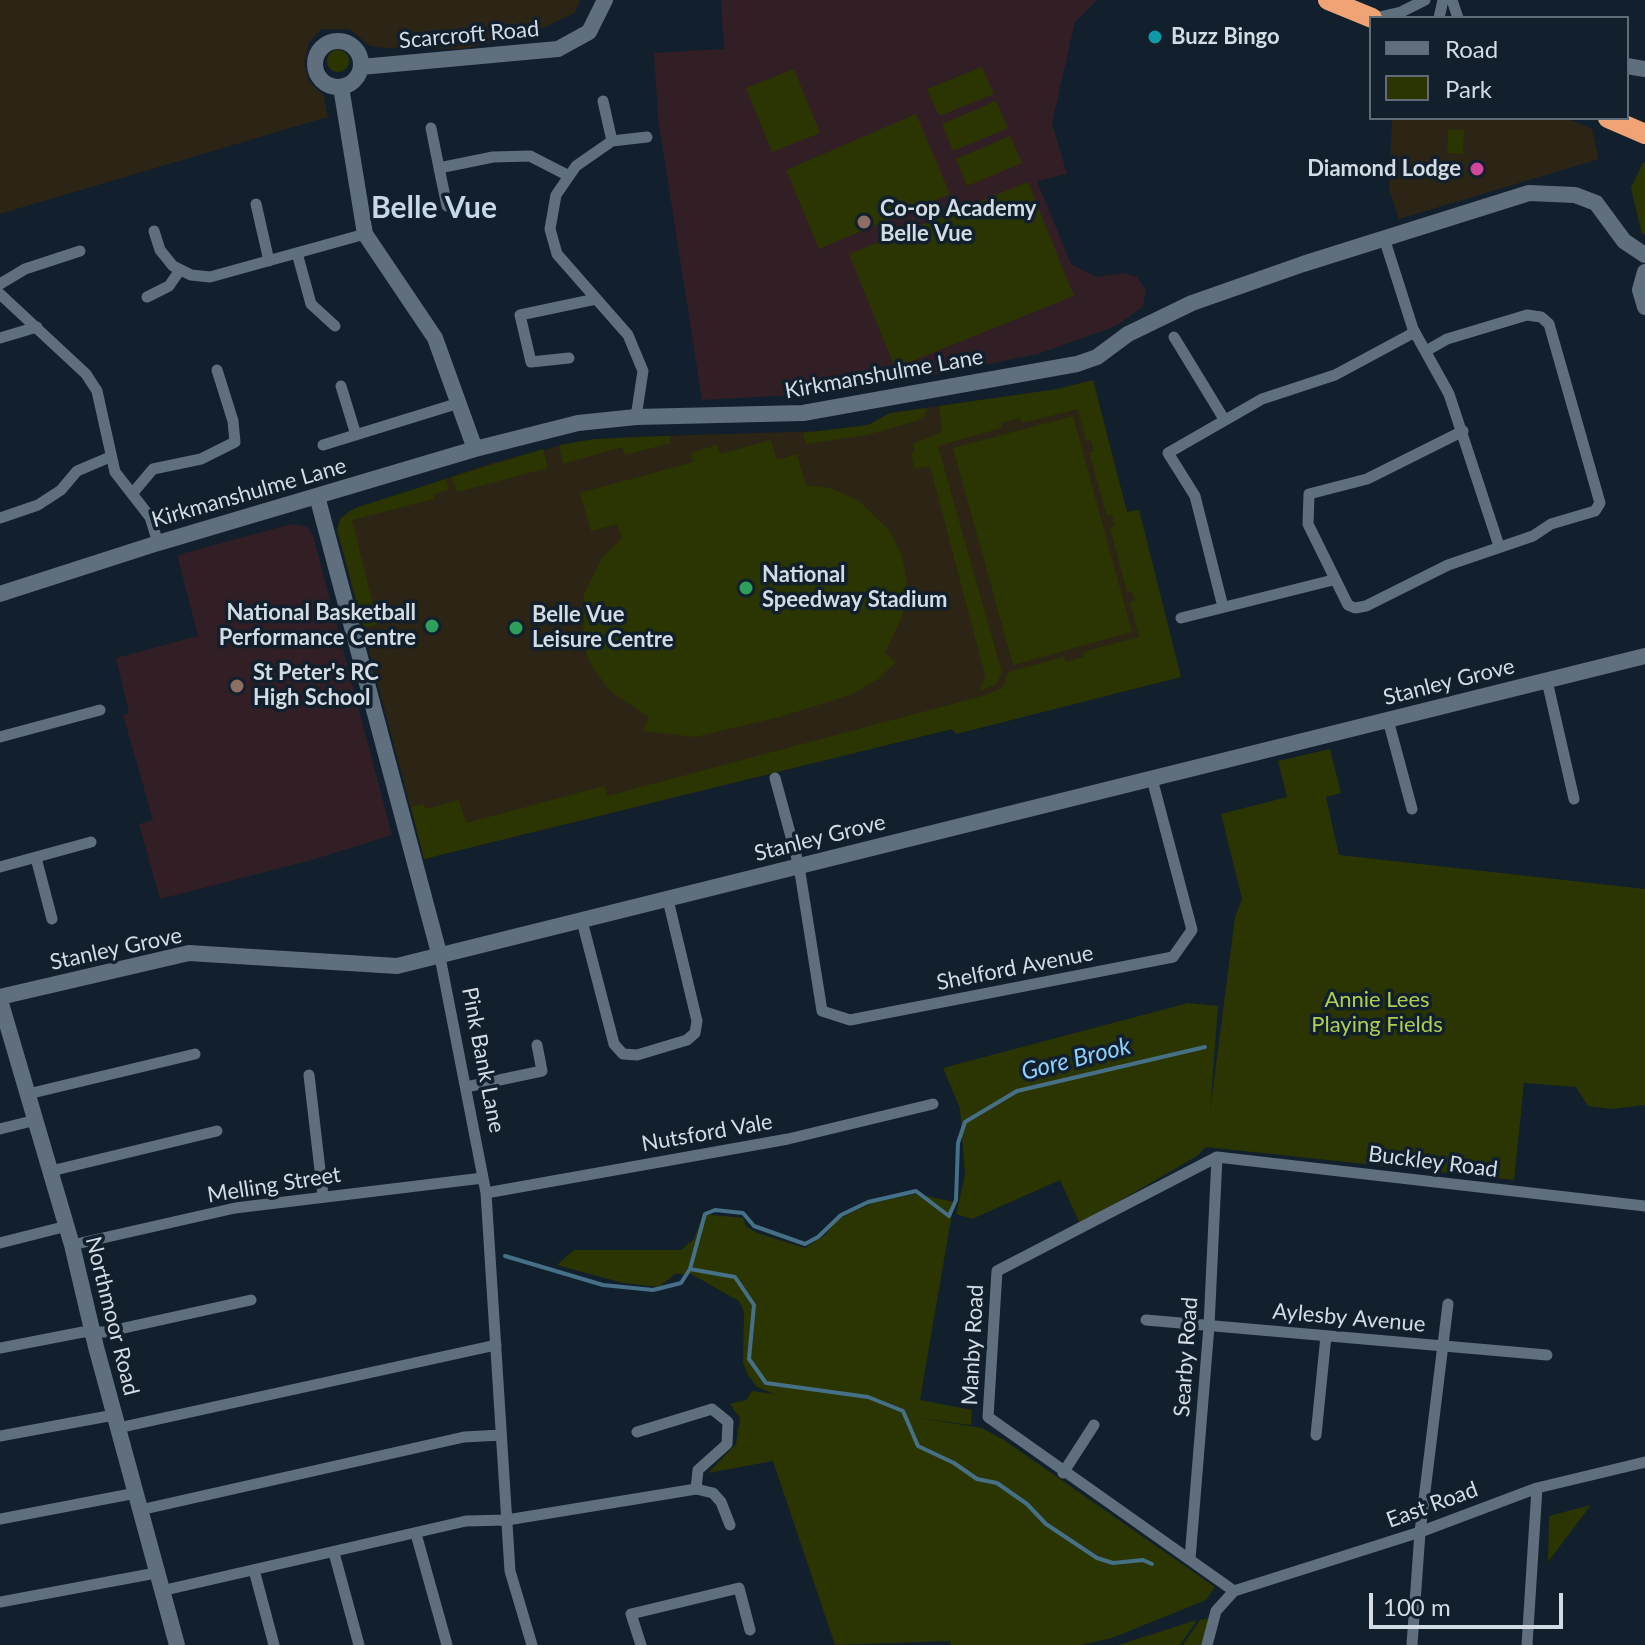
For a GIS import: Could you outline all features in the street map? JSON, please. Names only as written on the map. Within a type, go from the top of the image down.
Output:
[{"type":"highway","points":[[1328,0],[1369,16]]},
{"type":"highway","points":[[1613,120],[1645,134]]},
{"type":"street","name":"Scarcroft Road","points":[[361,67],[558,49],[589,32],[605,0]]},
{"type":"street","points":[[1383,16],[1401,12],[1425,0]]},
{"type":"street","points":[[332,41],[347,42],[358,52],[361,67],[354,80],[341,87],[326,83],[316,71],[319,49],[332,41]]},
{"type":"street","points":[[341,87],[365,234],[435,338],[475,449]]},
{"type":"street","points":[[603,101],[612,141]]},
{"type":"street","points":[[431,128],[447,206]]},
{"type":"street","points":[[636,417],[643,371],[628,335],[557,254],[550,229],[556,195],[576,166],[612,141],[647,137]]},
{"type":"street","points":[[439,168],[493,157],[530,156],[569,176]]},
{"type":"street","name":"Kirkmanshulme Lane","points":[[0,594],[158,543],[475,449],[578,423],[636,417],[803,413],[1051,370],[1097,357],[1128,334],[1192,303],[1529,193],[1575,195],[1596,203],[1624,241],[1645,255]]},
{"type":"street","points":[[256,204],[269,261]]},
{"type":"street","points":[[154,231],[160,250],[180,270],[210,277],[365,234]]},
{"type":"street","points":[[1384,238],[1415,332],[1463,431],[1499,546]]},
{"type":"street","points":[[0,284],[25,269],[80,251]]},
{"type":"street","points":[[297,253],[311,304],[335,326]]},
{"type":"street","points":[[147,297],[169,286],[180,270]]},
{"type":"street","points":[[1645,272],[1640,290],[1645,307]]},
{"type":"street","points":[[0,294],[86,374],[97,391],[115,472],[150,517],[158,543]]},
{"type":"street","points":[[569,358],[531,362],[520,315],[596,299]]},
{"type":"street","points":[[1426,351],[1447,339],[1527,315],[1541,317],[1549,324],[1600,503],[1595,511],[1448,565],[1366,606],[1355,608],[1348,605],[1308,524],[1309,494],[1367,479],[1463,431]]},
{"type":"street","points":[[0,338],[37,327]]},
{"type":"street","points":[[1223,607],[1195,496],[1168,453],[1262,399],[1335,375],[1415,332]]},
{"type":"street","points":[[1174,337],[1224,419]]},
{"type":"street","points":[[132,494],[153,469],[201,459],[235,442],[233,421],[217,370]]},
{"type":"street","points":[[341,386],[356,435]]},
{"type":"street","points":[[323,445],[459,403]]},
{"type":"street","points":[[0,518],[38,505],[61,490],[77,471],[110,457]]},
{"type":"street","name":"Pink Bank Lane","points":[[317,496],[440,957],[486,1193],[510,1571],[532,1645]]},
{"type":"street","points":[[1181,618],[1333,580]]},
{"type":"street","name":"Stanley Grove","points":[[0,998],[189,953],[397,966],[1645,656]]},
{"type":"street","points":[[1547,681],[1574,799]]},
{"type":"street","points":[[0,737],[100,710]]},
{"type":"street","points":[[1388,720],[1412,809]]},
{"type":"street","points":[[775,778],[799,866]]},
{"type":"street","name":"Shelford Avenue","points":[[799,866],[822,1011],[850,1020],[1173,957],[1192,930],[1152,779]]},
{"type":"street","points":[[0,867],[91,842]]},
{"type":"street","points":[[36,858],[52,919]]},
{"type":"street","points":[[582,921],[614,1044],[623,1054],[637,1055],[687,1040],[695,1033],[697,1021],[668,900]]},
{"type":"street","name":"Northmoor Road","points":[[0,998],[67,1226],[92,1332],[177,1645]]},
{"type":"street","points":[[466,1087],[542,1071],[537,1045]]},
{"type":"street","points":[[28,1094],[195,1054]]},
{"type":"street","points":[[309,1075],[323,1196]]},
{"type":"street","name":"Nutsford Vale","points":[[486,1193],[788,1139],[933,1104]]},
{"type":"street","points":[[0,1129],[36,1120]]},
{"type":"street","points":[[51,1171],[217,1131]]},
{"type":"street","name":"Buckley Road","points":[[1217,1157],[1645,1206]]},
{"type":"street","name":"Searby Road","points":[[1190,1559],[1209,1326],[1217,1157]]},
{"type":"street","name":"Manby Road","points":[[1217,1157],[997,1271],[988,1417],[1063,1473],[1234,1591]]},
{"type":"street","name":"Melling Street","points":[[72,1245],[235,1208],[483,1178]]},
{"type":"street","points":[[0,1243],[67,1226]]},
{"type":"street","points":[[0,1348],[251,1300]]},
{"type":"street","points":[[1412,1645],[1420,1532],[1448,1304]]},
{"type":"street","name":"Aylesby Avenue","points":[[1146,1320],[1547,1355]]},
{"type":"street","points":[[1316,1435],[1326,1336]]},
{"type":"street","points":[[0,1436],[116,1422],[496,1345]]},
{"type":"street","points":[[637,1432],[712,1409],[728,1422],[727,1444],[698,1470],[696,1489]]},
{"type":"street","points":[[1063,1473],[1094,1425]]},
{"type":"street","points":[[0,1519],[138,1501],[464,1437],[501,1435]]},
{"type":"street","name":"East Road","points":[[1234,1591],[1420,1532],[1537,1488],[1645,1462]]},
{"type":"street","points":[[1527,1645],[1537,1488]]},
{"type":"street","points":[[161,1591],[466,1521],[507,1520],[696,1489],[713,1493],[721,1502],[730,1525]]},
{"type":"street","points":[[416,1534],[447,1645]]},
{"type":"street","points":[[334,1553],[359,1645]]},
{"type":"street","points":[[254,1570],[274,1645]]},
{"type":"street","points":[[0,1602],[156,1573]]},
{"type":"street","points":[[641,1645],[631,1614],[739,1588],[750,1630]]},
{"type":"street","points":[[1207,1645],[1216,1611],[1234,1591]]},
{"type":"shaded area","points":[[0,0],[580,0],[575,13],[532,33],[464,49],[370,46],[349,29],[322,29],[309,42],[304,64],[309,81],[324,96],[328,117],[0,214]]},
{"type":"shaded area","name":"Co-op Academy Belle Vue","points":[[721,0],[1097,0],[1075,22],[1052,123],[1067,174],[1037,181],[1071,264],[1096,277],[1124,273],[1137,277],[1146,290],[1143,307],[1116,326],[1038,354],[846,392],[702,400],[658,118],[654,53],[724,49]]},
{"type":"shaded area","name":"Diamond Lodge","points":[[1392,120],[1570,120],[1592,129],[1599,159],[1399,219],[1389,190]]},
{"type":"shaded area","points":[[1093,380],[1127,512],[1139,510],[1181,677],[956,734],[952,729],[424,859],[337,530],[347,512],[489,464],[567,444],[628,437],[823,431],[868,425],[890,413],[1058,389]]},
{"type":"shaded area","name":"St Peter's RC High School","points":[[292,524],[307,527],[313,535],[392,835],[312,860],[160,899],[139,824],[153,820],[123,715],[129,713],[116,658],[198,636],[177,555]]},
{"type":"green space","points":[[338,50],[346,53],[349,61],[346,69],[338,72],[330,69],[327,61],[330,53]]},
{"type":"green space","points":[[982,67],[994,94],[939,116],[927,89]]},
{"type":"green space","points":[[794,69],[820,133],[772,152],[746,88]]},
{"type":"green space","points":[[996,101],[1008,128],[953,151],[942,124]]},
{"type":"green space","points":[[916,114],[950,194],[819,249],[786,170]]},
{"type":"green space","points":[[1448,129],[1464,130],[1463,154],[1447,153]]},
{"type":"green space","points":[[1010,136],[1022,163],[967,186],[956,159]]},
{"type":"green space","points":[[1643,162],[1645,234],[1642,234],[1631,188]]},
{"type":"green space","points":[[1028,182],[1074,296],[895,368],[849,254]]},
{"type":"green space","points":[[1093,380],[1127,512],[1139,510],[1181,677],[956,734],[952,729],[424,859],[411,807],[424,804],[426,809],[459,800],[466,823],[604,786],[607,796],[986,695],[1003,687],[1008,672],[1064,657],[1066,662],[1084,657],[1083,652],[1139,637],[1130,602],[1135,601],[1132,591],[1127,592],[1110,528],[1115,526],[1112,515],[1107,516],[1089,452],[1094,451],[1091,440],[1086,441],[1078,409],[1022,423],[1020,418],[1001,423],[1002,428],[938,446],[1002,673],[996,684],[980,691],[985,675],[930,466],[915,469],[911,453],[915,452],[913,444],[942,432],[939,406],[1058,389]]},
{"type":"green space","points":[[927,408],[923,419],[867,435],[806,444],[803,433],[868,425],[890,413]]},
{"type":"green space","points":[[1073,416],[1132,632],[1013,665],[953,448]]},
{"type":"green space","points":[[669,436],[671,443],[625,455],[622,447],[563,464],[559,445],[595,439]]},
{"type":"green space","name":"National Speedway Stadium","points":[[771,440],[777,460],[797,454],[806,485],[830,488],[858,500],[891,532],[902,556],[907,583],[902,617],[885,653],[896,662],[878,679],[853,694],[780,717],[695,737],[643,731],[649,717],[610,691],[591,665],[583,644],[584,594],[602,558],[622,538],[617,524],[591,531],[580,493],[693,462],[691,453],[717,445],[720,454]]},
{"type":"green space","points":[[543,449],[548,468],[457,492],[452,477]]},
{"type":"green space","points":[[446,479],[449,490],[433,494],[434,499],[352,520],[378,624],[364,628],[337,530],[340,519],[355,508]]},
{"type":"green space","name":"Annie Lees Playing Fields","points":[[1330,749],[1341,793],[1326,797],[1339,855],[1645,889],[1645,1105],[1612,1109],[1588,1106],[1576,1087],[1524,1083],[1514,1180],[1206,1147],[1197,1156],[1080,1224],[1060,1180],[972,1219],[956,1214],[965,1175],[960,1108],[943,1068],[1188,1003],[1218,1006],[1210,1112],[1235,917],[1242,899],[1221,814],[1287,797],[1278,761]]},
{"type":"green space","points":[[916,1194],[954,1202],[920,1400],[972,1410],[971,1425],[913,1417],[982,1428],[1004,1440],[1215,1587],[1206,1600],[1112,1638],[1081,1645],[951,1645],[950,1641],[835,1645],[773,1461],[708,1473],[736,1444],[740,1418],[730,1404],[746,1400],[752,1391],[774,1394],[757,1387],[743,1362],[744,1312],[739,1301],[691,1274],[675,1274],[659,1287],[623,1283],[557,1265],[574,1250],[681,1250],[694,1239],[703,1214],[743,1218],[746,1226],[757,1233],[805,1248],[825,1235],[838,1219],[872,1203]]},
{"type":"green space","points":[[1591,1505],[1548,1562],[1549,1516]]},
{"type":"green space","points":[[1210,1618],[1202,1645],[1183,1645],[1200,1620]]},
{"type":"green space","points":[[1197,1620],[1180,1645],[1118,1645]]},
{"type":"waterway","name":"Gore Brook","points":[[505,1256],[603,1285],[653,1290],[681,1283],[690,1269],[705,1214],[715,1210],[743,1213],[754,1226],[805,1244],[818,1237],[841,1215],[868,1202],[916,1191],[949,1216],[956,1200],[958,1143],[965,1122],[1017,1091],[1205,1047]]},
{"type":"waterway","points":[[690,1269],[735,1277],[754,1305],[749,1359],[766,1383],[868,1397],[903,1411],[918,1446],[954,1463],[977,1479],[997,1483],[1027,1504],[1046,1524],[1097,1558],[1113,1563],[1143,1560],[1152,1564]]},
{"type":"place","name":"Buzz Bingo","points":[[1155,37]]},
{"type":"place","name":"Diamond Lodge","points":[[1477,169]]},
{"type":"place","name":"Co-op Academy Belle Vue","points":[[864,222]]},
{"type":"place","name":"National Speedway Stadium","points":[[746,588]]},
{"type":"place","name":"National Basketball Performance Centre","points":[[432,626]]},
{"type":"place","name":"Belle Vue Leisure Centre","points":[[516,628]]},
{"type":"place","name":"St Peter's RC High School","points":[[237,686]]},
{"type":"district","name":"Belle Vue","points":[[434,208]]}]
